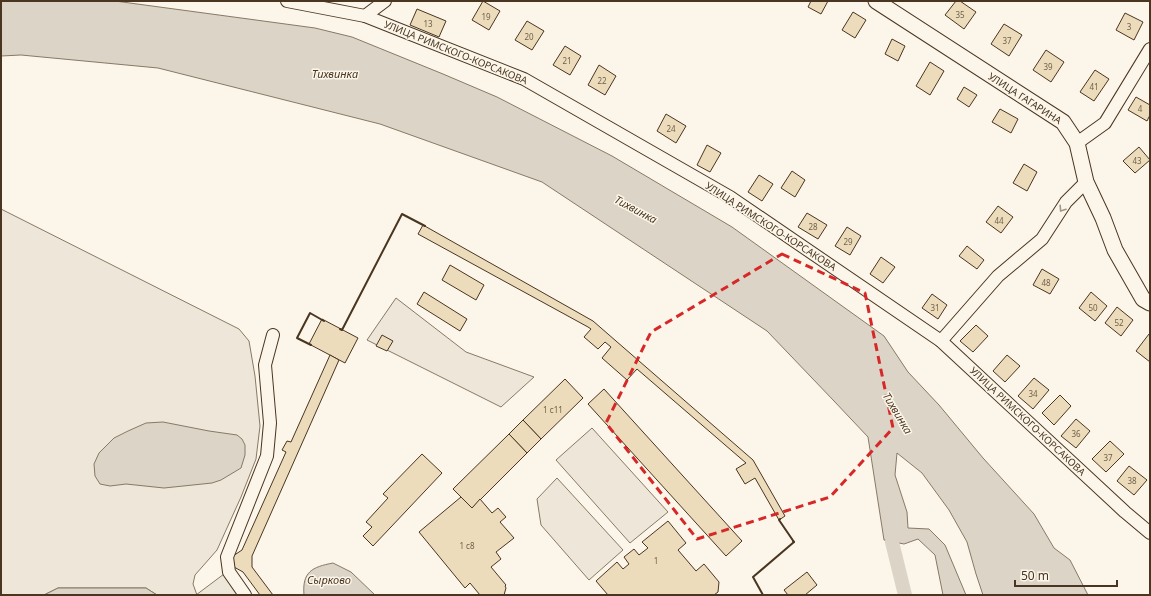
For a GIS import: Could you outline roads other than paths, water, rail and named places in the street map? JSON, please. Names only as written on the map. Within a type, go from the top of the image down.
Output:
[{"type":"street","name":"УЛИЦА РИМСКОГО-КОРСАКОВА","points":[[287,1],[365,16],[524,79],[730,197],[941,341],[1150,534]]},
{"type":"street","points":[[365,16],[385,1]]},
{"type":"street","name":"УЛИЦА ГАГАРИНА","points":[[876,1],[1063,122],[1077,144],[1086,182],[1103,218],[1115,250],[1143,299],[1150,304]]},
{"type":"street","points":[[1077,144],[1105,123],[1150,49]]},
{"type":"street","points":[[941,341],[998,276],[1042,238],[1066,202],[1086,182]]},
{"type":"street","points":[[245,595],[229,572],[228,557],[267,456],[270,423],[264,365],[273,334]]},
{"type":"water","name":"Тихвинка","points":[[1,1],[115,1],[315,28],[352,37],[497,97],[612,156],[732,227],[884,336],[908,372],[939,405],[983,458],[1034,514],[1054,548],[1070,560],[1088,595],[983,595],[967,542],[949,510],[922,473],[897,453],[895,475],[907,512],[908,528],[929,529],[945,545],[966,595],[943,595],[935,555],[918,539],[904,544],[884,540],[868,437],[767,331],[542,182],[380,124],[158,68],[21,55],[1,56]]},
{"type":"water","points":[[163,422],[237,435],[242,439],[245,445],[245,455],[241,468],[221,480],[212,483],[164,488],[126,484],[110,486],[100,484],[95,476],[94,464],[99,453],[114,438],[146,423]]},
{"type":"water","name":"Сырково","points":[[333,563],[351,572],[375,595],[304,595],[305,581],[310,572],[319,566]]},
{"type":"water","points":[[58,588],[146,588],[157,595],[44,595]]},
{"type":"waterway","points":[[892,542],[905,595]]}]
